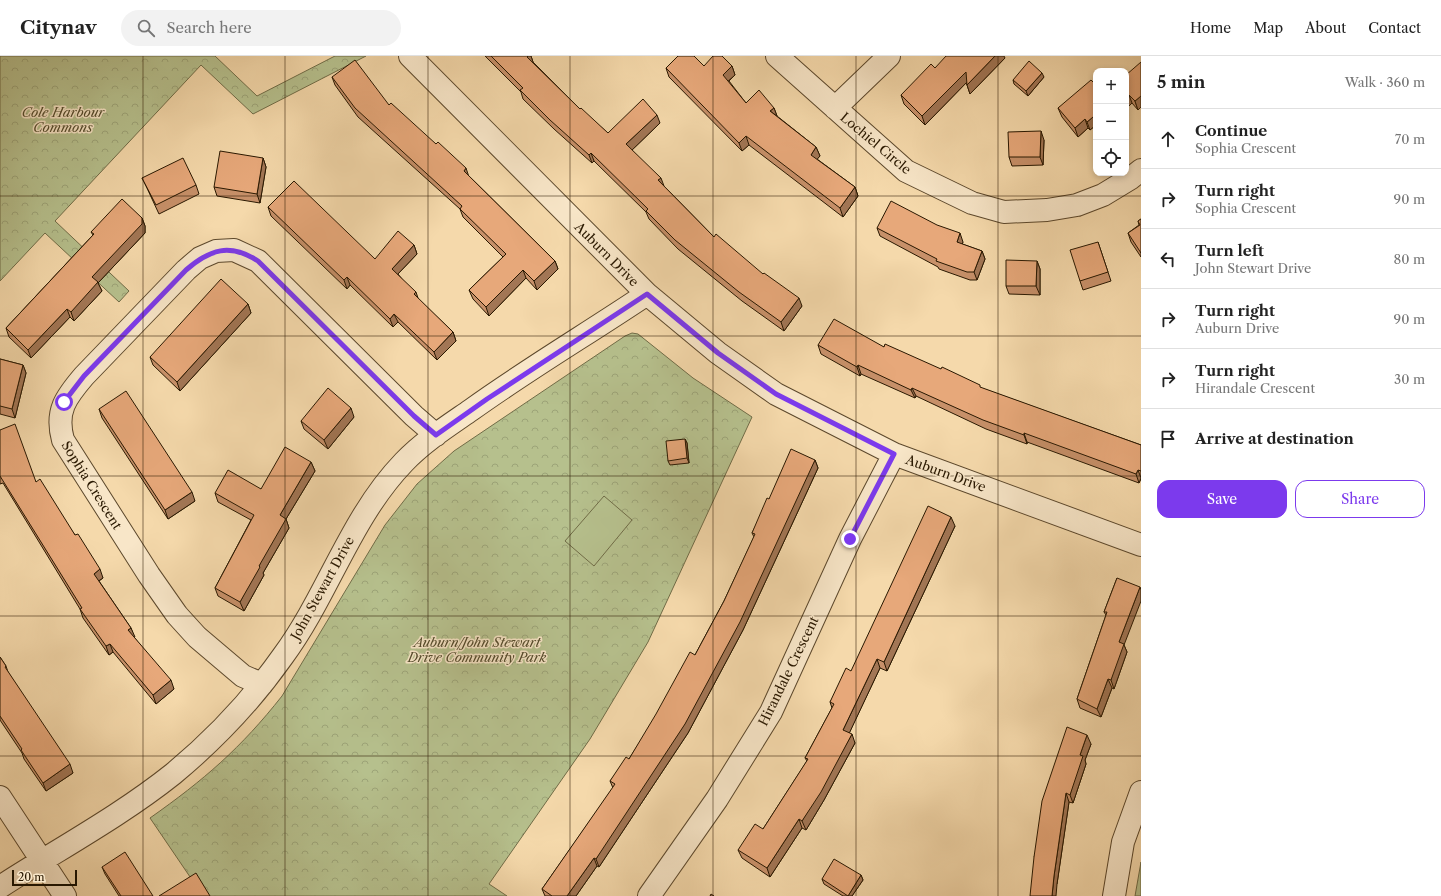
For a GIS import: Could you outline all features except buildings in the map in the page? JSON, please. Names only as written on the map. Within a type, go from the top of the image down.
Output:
[{"type":"street","name":"Auburn Drive","points":[[410,56],[647,294],[718,353],[776,394],[894,454],[1141,545]]},
{"type":"street","name":"Lochiel Circle","points":[[777,56],[906,171],[972,203],[1004,212],[1047,210],[1078,205],[1103,195],[1141,170]]},
{"type":"street","name":"Lochiel Circle","points":[[835,108],[889,56]]},
{"type":"street","name":"Sophia Crescent","points":[[262,684],[243,676],[197,637],[177,616],[149,575],[63,440],[60,417],[64,402],[70,393],[84,376],[193,264],[216,251],[234,250],[258,261],[414,416],[436,435]]},
{"type":"street","name":"John Stewart Drive","points":[[0,887],[138,800],[173,774],[211,741],[262,684],[299,633],[359,521],[376,496],[404,462],[436,435],[487,399],[647,294]]},
{"type":"street","name":"Hirandale Crescent","points":[[648,896],[717,799],[771,712],[850,539],[894,454]]},
{"type":"street","points":[[1114,896],[1123,842],[1141,792]]},
{"type":"street","points":[[0,797],[65,896]]},
{"type":"green space","name":"Cole Harbour Commons","points":[[0,56],[215,56],[257,96],[335,56],[366,56],[253,114],[201,65],[55,221],[129,291],[119,302],[45,233],[0,281]]},
{"type":"green space","name":"Auburn/John Stewart Drive Community Park","points":[[632,333],[638,334],[693,378],[752,417],[648,642],[590,739],[489,884],[507,896],[203,896],[150,818],[188,790],[221,762],[267,715],[282,696],[385,525],[417,484],[454,451],[625,336]]},
{"type":"green space","points":[[604,496],[632,520],[594,566],[565,541]]},
{"type":"green space","points":[[1141,862],[1141,896],[1135,896]]},
{"type":"route","points":[[64,402],[84,376],[186,270],[200,258],[216,251],[234,250],[258,261],[414,416],[436,435],[487,399],[647,294],[718,353],[776,394],[894,454],[850,539]]}]
